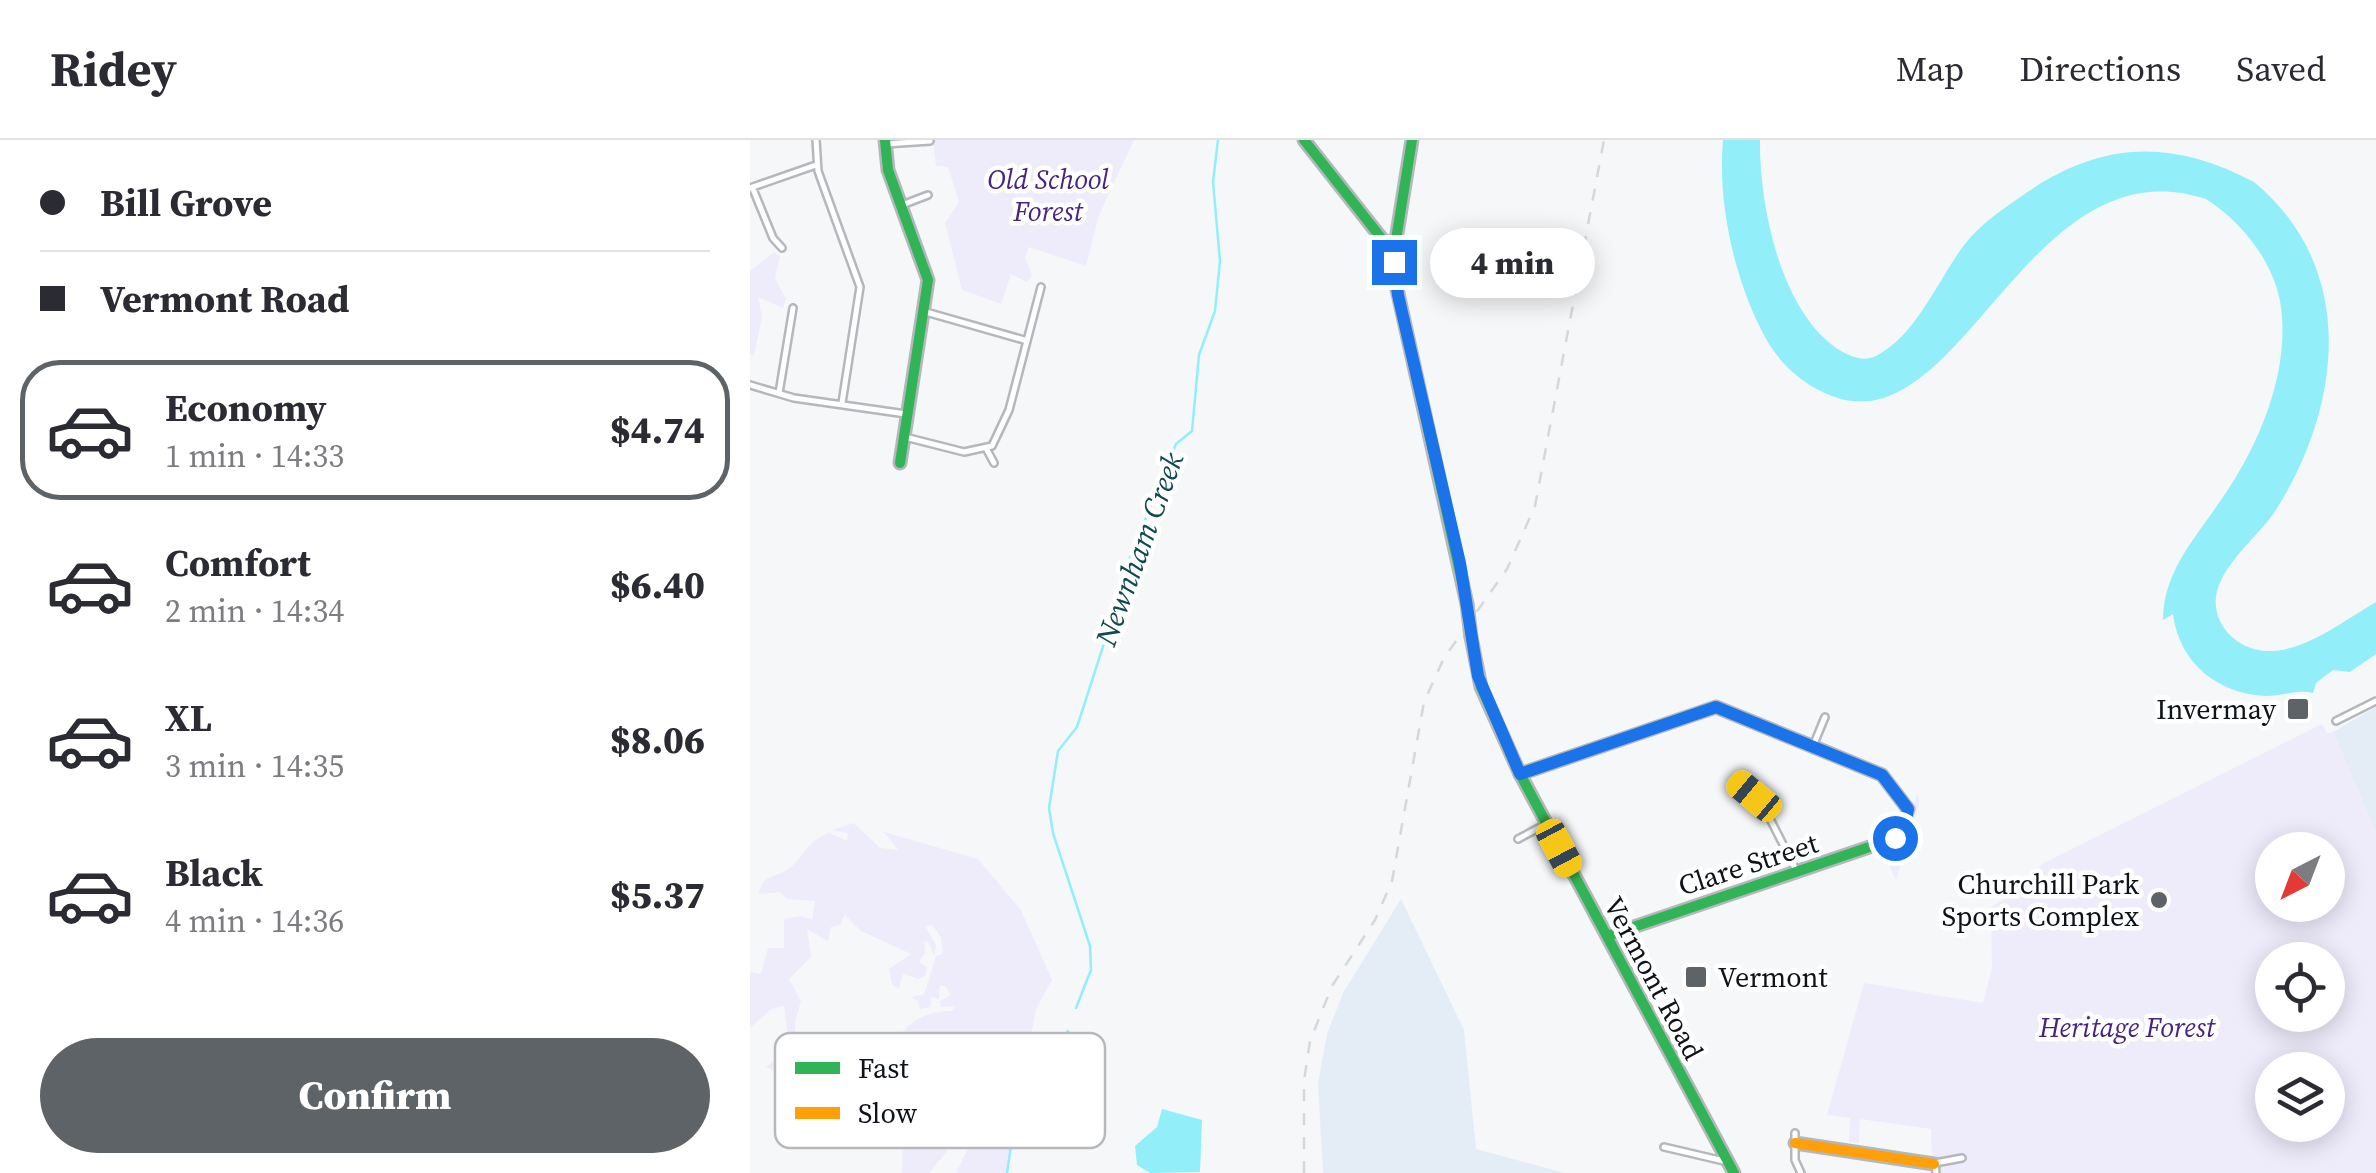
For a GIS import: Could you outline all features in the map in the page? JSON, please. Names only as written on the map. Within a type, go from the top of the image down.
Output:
[{"type":"street","points":[[816,140],[816,165],[860,287],[842,403]]},
{"type":"street","points":[[1304,140],[1382,239],[1395,246]]},
{"type":"street","name":"Vermont Road","points":[[1412,140],[1395,246],[1398,295],[1467,604],[1481,687],[1520,774],[1731,1168]]},
{"type":"street","points":[[900,463],[926,312],[926,265],[888,170],[885,142],[930,142]]},
{"type":"street","points":[[782,248],[772,238],[751,188],[816,165]]},
{"type":"street","points":[[902,205],[928,195]]},
{"type":"street","points":[[905,436],[964,452],[987,450],[1002,430],[1041,287]]},
{"type":"street","points":[[779,394],[793,308]]},
{"type":"street","points":[[926,312],[1025,340]]},
{"type":"street","points":[[750,385],[779,394],[909,415]]},
{"type":"street","points":[[987,450],[994,464]]},
{"type":"street","points":[[2336,721],[2376,701]]},
{"type":"street","points":[[1520,774],[1584,751],[1615,745],[1709,707],[1813,746],[1825,717]]},
{"type":"street","name":"Clare Street","points":[[1606,936],[1903,835],[1908,809],[1886,778],[1813,746]]},
{"type":"street","points":[[1738,782],[1763,805],[1797,872]]},
{"type":"street","points":[[1518,839],[1546,824]]},
{"type":"street","points":[[1801,1173],[1795,1138],[1935,1169],[1962,1158]]},
{"type":"street","points":[[1664,1147],[1731,1168]]},
{"type":"shaded area","points":[[2376,707],[2376,833],[2333,732]]},
{"type":"shaded area","points":[[1401,899],[1464,1030],[1476,1149],[1565,1173],[1323,1173],[1318,1083],[1327,1034],[1343,993]]},
{"type":"green space","name":"Old School Forest","points":[[933,140],[1134,140],[1099,215],[1086,266],[1029,247],[1025,258],[1032,275],[1027,282],[1011,274],[1001,304],[962,290],[945,223],[959,202],[948,167],[936,166]]},
{"type":"green space","points":[[774,252],[780,256],[775,278],[786,299],[783,308],[758,297],[762,317],[754,356],[750,354],[750,271]]},
{"type":"green space","name":"Heritage Forest","points":[[2322,724],[2327,733],[2333,732],[2376,833],[2376,1173],[1940,1173],[1932,1154],[1931,1129],[1860,1119],[1859,1143],[1849,1142],[1850,1118],[1827,1115],[1864,983],[1983,1003],[1992,968],[1991,907],[2024,886],[2042,864]]},
{"type":"green space","points":[[1918,793],[1919,805],[1896,880],[1890,867]]},
{"type":"green space","points":[[854,823],[880,848],[898,850],[884,832],[978,859],[1021,910],[1052,980],[1036,1009],[1032,1033],[902,1033],[916,1020],[952,1011],[956,1006],[941,1007],[940,1001],[951,995],[945,986],[940,986],[939,999],[931,997],[930,1007],[920,1009],[918,1001],[910,997],[924,995],[936,956],[943,954],[941,937],[932,925],[925,926],[936,945],[934,956],[928,941],[924,942],[925,953],[919,962],[927,967],[925,976],[918,979],[903,973],[899,989],[892,984],[889,969],[911,954],[861,931],[845,915],[840,925],[831,927],[828,941],[807,929],[811,957],[789,979],[801,1001],[795,1033],[787,1033],[784,1006],[771,1009],[750,1028],[750,972],[761,974],[768,948],[784,948],[784,919],[801,916],[812,920],[815,901],[787,899],[780,892],[758,894],[763,882],[789,869],[822,836],[829,833],[847,841],[848,833],[832,830]]},
{"type":"green space","points":[[903,1148],[948,1148],[929,1173],[902,1173]]},
{"type":"green space","points":[[968,1148],[1009,1148],[1006,1173],[956,1173]]},
{"type":"water","points":[[1723,140],[1760,140],[1769,226],[1789,286],[1820,334],[1841,351],[1863,359],[1876,356],[1903,335],[1979,229],[2057,174],[2112,155],[2168,153],[2224,168],[2254,182],[2288,216],[2311,255],[2324,296],[2329,339],[2315,427],[2298,469],[2276,510],[2225,574],[2216,597],[2217,614],[2232,637],[2250,648],[2268,651],[2306,642],[2376,602],[2376,654],[2350,672],[2333,670],[2316,683],[2313,693],[2248,694],[2204,673],[2183,647],[2173,614],[2163,620],[2164,603],[2175,571],[2235,479],[2260,431],[2277,380],[2281,353],[2280,301],[2270,271],[2243,230],[2219,208],[2206,199],[2144,193],[2090,212],[2043,249],[1920,378],[1878,399],[1832,396],[1796,375],[1775,353],[1757,322],[1731,245],[1723,191]]},
{"type":"water","points":[[1162,1109],[1202,1120],[1200,1172],[1150,1173],[1137,1165],[1135,1146],[1157,1127]]},
{"type":"waterway","name":"Newnham Creek","points":[[1076,1008],[1091,970],[1090,946],[1053,833],[1049,808],[1058,751],[1077,727],[1110,625],[1129,596],[1129,560],[1176,444],[1192,431],[1199,355],[1215,311],[1220,261],[1213,182],[1218,140]]},
{"type":"waterway","name":"Newnham Creek","points":[[1007,1173],[1011,1148]]},
{"type":"railway","points":[[1304,1173],[1304,1081],[1310,1041],[1332,986],[1375,920],[1392,881],[1424,702],[1444,658],[1507,569],[1535,506],[1604,140]]},
{"type":"traffic: fast","points":[[885,140],[888,170],[928,280],[900,463]]},
{"type":"traffic: fast","points":[[1304,140],[1382,239],[1395,246]]},
{"type":"traffic: fast","points":[[1412,140],[1395,246],[1395,280],[1467,604]]},
{"type":"traffic: fast","points":[[1467,604],[1471,637]]},
{"type":"traffic: fast","points":[[1471,637],[1481,687],[1520,774],[1734,1173]]},
{"type":"traffic: fast","points":[[1607,936],[1899,837],[1908,809],[1882,775],[1814,747]]},
{"type":"traffic: slow","points":[[1520,774],[1716,707],[1814,747]]},
{"type":"traffic: slow","points":[[1795,1143],[1934,1164]]},
{"type":"place","name":"Invermay","points":[[2298,709]]},
{"type":"place","name":"Churchill Park Sports Complex","points":[[2159,900]]},
{"type":"place","name":"Vermont","points":[[1696,977]]},
{"type":"route","points":[[1394,262],[1398,295],[1460,563],[1478,676],[1520,774],[1584,751],[1615,745],[1702,708],[1716,707],[1882,775],[1908,809],[1903,835],[1895,838]]}]
